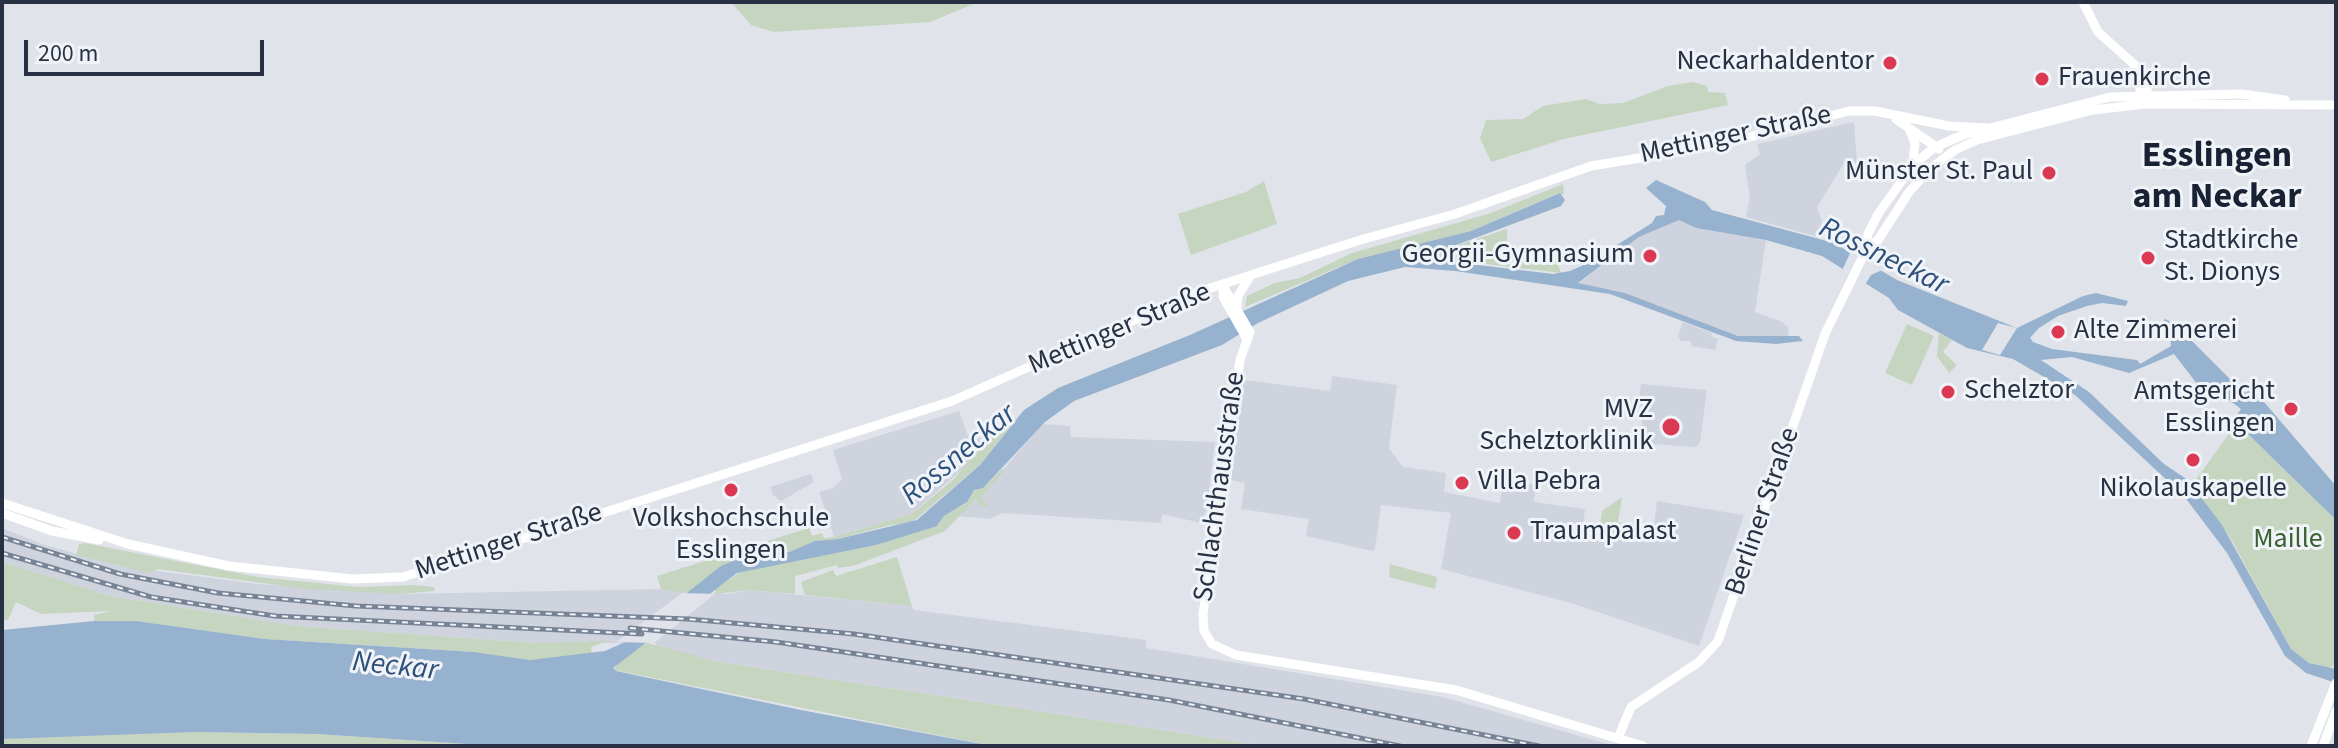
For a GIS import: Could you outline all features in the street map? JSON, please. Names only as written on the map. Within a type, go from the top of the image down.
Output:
[{"type":"main road","points":[[2083,2],[2098,32],[2134,66],[2145,98],[2223,99],[2262,94],[2296,103],[2336,105]]},
{"type":"main road","points":[[2121,96],[2130,87],[2134,66]]},
{"type":"main road","name":"Berliner Straße","points":[[1618,738],[1631,707],[1699,662],[1718,641],[1766,510],[1814,361],[1864,253],[1868,234],[1878,214],[1913,165],[1940,147],[1987,128],[2088,100],[2121,96],[2145,98]]},
{"type":"main road","name":"Berliner Straße","points":[[1864,253],[1878,240],[1916,184],[1955,150],[1977,140],[2068,115],[2145,98]]},
{"type":"main road","name":"Mettinger Straße","points":[[2,513],[65,534],[279,573],[381,580],[413,575],[962,398],[1184,298],[1344,245],[1464,211],[1591,166],[1719,145],[1840,112],[1882,112],[1923,121],[1987,128]]},
{"type":"main road","name":"Mettinger Straße","points":[[1882,112],[1940,147]]},
{"type":"main road","points":[[1923,121],[1937,131],[1940,147]]},
{"type":"main road","points":[[1907,125],[1915,143],[1913,165]]},
{"type":"main road","name":"Berliner Straße","points":[[1940,147],[1955,150]]},
{"type":"main road","name":"Berliner Straße","points":[[1938,162],[1940,147]]},
{"type":"main road","points":[[1234,308],[1240,291],[1251,276]]},
{"type":"main road","name":"Schlachthausstraße","points":[[1223,286],[1246,335],[1203,614],[1206,635],[1216,648],[1228,653],[1456,690],[1618,738]]},
{"type":"main road","name":"Mettinger Straße","points":[[2,503],[128,544]]},
{"type":"main road","points":[[2311,746],[2335,684]]},
{"type":"main road","points":[[2323,746],[2336,711]]},
{"type":"main road","points":[[1618,738],[1643,746]]},
{"type":"shaded area","points":[[1854,122],[1857,163],[1849,164],[1846,160],[1817,207],[1822,222],[1818,237],[1746,217],[1750,197],[1745,165],[1760,154],[1757,144]]},
{"type":"shaded area","name":"Georgii-Gymnasium","points":[[1679,220],[1696,228],[1766,240],[1755,312],[1782,322],[1788,327],[1789,338],[1738,336],[1625,293],[1578,284],[1639,237]]},
{"type":"shaded area","points":[[1683,322],[1712,333],[1711,336],[1718,339],[1715,350],[1691,346],[1691,341],[1681,341],[1678,336]]},
{"type":"shaded area","points":[[1332,376],[1397,385],[1389,448],[1403,467],[1446,473],[1444,492],[1500,503],[1503,481],[1536,485],[1534,502],[1585,509],[1583,529],[1616,534],[1618,522],[1654,527],[1657,501],[1744,515],[1699,646],[1571,603],[1441,569],[1451,513],[1381,505],[1375,549],[1372,551],[1306,536],[1309,519],[1241,509],[1245,483],[1231,480],[1244,380],[1330,391]]},
{"type":"shaded area","name":"MVZ Schelztorklinik","points":[[1641,384],[1707,390],[1700,443],[1695,447],[1640,443],[1643,411],[1639,401]]},
{"type":"shaded area","points":[[959,411],[970,442],[992,434],[974,459],[913,513],[834,537],[819,492],[833,488],[842,479],[833,450]]},
{"type":"shaded area","points":[[1042,424],[1070,426],[1071,437],[1215,442],[1207,507],[1201,523],[1162,514],[1161,523],[1003,513],[990,519],[958,516],[975,500],[988,505],[980,497]]},
{"type":"shaded area","points":[[811,474],[814,482],[781,501],[773,495],[770,487]]},
{"type":"shaded area","points":[[2,528],[45,545],[119,566],[258,584],[400,594],[661,589],[727,594],[749,590],[912,606],[914,610],[1146,640],[1146,648],[1443,697],[1615,746],[1264,746],[719,662],[658,648],[655,643],[537,643],[296,626],[110,596],[2,562]]},
{"type":"green space","points":[[731,2],[978,2],[930,22],[774,32],[751,25]]},
{"type":"green space","points":[[1692,82],[1707,86],[1708,92],[1725,93],[1728,105],[1564,139],[1491,162],[1480,138],[1486,120],[1523,119],[1543,106],[1586,99],[1600,104],[1623,103],[1668,86]]},
{"type":"green space","points":[[1264,181],[1277,224],[1191,255],[1178,214],[1246,192]]},
{"type":"green space","points":[[1563,184],[1564,195],[1559,193],[1471,231],[1358,259],[1245,307],[1247,296],[1275,283],[1300,278],[1352,253],[1491,213]]},
{"type":"green space","points":[[1507,229],[1507,243],[1498,253],[1500,265],[1556,259],[1561,273],[1437,258],[1440,251]]},
{"type":"green space","points":[[1907,324],[1934,336],[1912,385],[1885,373]]},
{"type":"green space","points":[[1939,333],[1952,340],[1943,352],[1957,365],[1949,373],[1937,356]]},
{"type":"green space","points":[[1017,418],[980,465],[910,524],[890,525],[838,539],[815,541],[789,552],[780,550],[735,560],[689,593],[661,589],[657,576],[809,528],[812,536],[822,533],[824,538],[834,537],[913,513],[953,480],[992,434]]},
{"type":"green space","name":"Maille","points":[[2236,424],[2243,429],[2243,437],[2248,434],[2336,520],[2336,665],[2328,668],[2309,663],[2291,649],[2231,539],[2192,485]]},
{"type":"green space","points":[[1002,469],[1004,471],[981,497],[989,506],[982,506],[975,500],[945,531],[853,566],[838,568],[837,565],[795,576],[795,594],[749,590],[715,594],[715,589],[742,571],[876,545],[939,524],[944,516],[965,504],[974,490],[983,488]]},
{"type":"green space","points":[[1622,497],[1616,534],[1599,531],[1602,511]]},
{"type":"green space","points":[[79,544],[258,577],[358,587],[413,585],[434,587],[435,591],[400,594],[307,589],[158,569],[149,573],[76,555]]},
{"type":"green space","points":[[897,557],[912,606],[805,595],[801,582],[833,570],[836,576]]},
{"type":"green space","points":[[2,562],[110,596],[296,626],[537,643],[608,641],[591,647],[592,655],[529,660],[474,652],[265,639],[136,621],[94,621],[94,615],[111,611],[41,614],[16,602],[8,620],[2,621]]},
{"type":"green space","points":[[1390,564],[1437,577],[1435,589],[1389,577]]},
{"type":"green space","points":[[647,643],[719,662],[1264,746],[992,746],[614,670],[620,658]]},
{"type":"green space","points":[[68,734],[317,734],[498,746],[2,746],[2,739]]},
{"type":"water","name":"Neckar","points":[[1656,180],[1705,202],[1712,210],[1834,243],[1897,280],[2017,328],[2083,296],[2096,293],[2128,301],[2126,306],[2102,303],[2087,306],[2058,316],[2039,328],[2030,338],[2052,349],[2137,360],[2140,364],[2171,346],[2170,337],[2164,336],[2158,328],[2165,319],[2175,324],[2238,387],[2246,393],[2249,390],[2264,402],[2336,486],[2336,520],[2248,434],[2241,435],[2243,429],[2233,421],[2241,409],[2213,388],[2209,397],[2200,396],[2201,389],[2174,354],[2129,373],[2072,357],[2041,360],[2089,392],[2164,464],[2188,480],[2222,525],[2291,649],[2309,663],[2336,669],[2336,683],[2306,673],[2285,656],[2227,553],[2184,496],[2075,395],[2013,359],[1967,348],[1898,310],[1889,298],[1822,256],[1766,240],[1696,228],[1679,220],[1639,237],[1578,283],[1625,293],[1738,336],[1799,336],[1803,341],[1776,344],[1736,341],[1610,294],[1455,271],[1405,267],[1348,281],[1258,323],[1222,345],[1074,401],[1045,422],[983,488],[974,490],[967,502],[944,516],[937,526],[876,545],[737,573],[613,668],[801,710],[992,746],[498,746],[317,734],[194,732],[2,739],[2,630],[94,621],[136,621],[265,639],[474,652],[530,660],[605,651],[625,642],[721,566],[735,560],[780,550],[789,552],[815,541],[838,539],[917,520],[980,465],[1024,410],[1058,388],[1190,335],[1358,259],[1471,231],[1560,193],[1565,200],[1561,206],[1440,251],[1436,256],[1453,262],[1553,274],[1570,271],[1652,223],[1656,216],[1664,215],[1666,206],[1646,188]]},
{"type":"pier","points":[[1851,251],[1882,270],[1871,275],[1865,285],[1841,273]]},
{"type":"pier","points":[[1998,323],[2017,328],[2000,355],[1982,350]]},
{"type":"pier","points":[[682,593],[715,594],[654,643],[616,642]]},
{"type":"railway","points":[[2,537],[120,574],[218,593],[356,606],[688,619],[854,634],[1304,699],[1539,746]]},
{"type":"railway","points":[[2,553],[151,597],[275,616],[642,634]]},
{"type":"railway","points":[[630,628],[776,642],[1169,700],[1400,746]]},
{"type":"place","name":"Neckarhaldentor","points":[[1890,63]]},
{"type":"place","name":"Frauenkirche","points":[[2042,79]]},
{"type":"place","name":"Münster St. Paul","points":[[2049,173]]},
{"type":"place","name":"Georgii-Gymnasium","points":[[1650,256]]},
{"type":"place","name":"Stadtkirche St. Dionys","points":[[2148,258]]},
{"type":"place","name":"Alte Zimmerei","points":[[2058,332]]},
{"type":"place","name":"Schelztor","points":[[1948,392]]},
{"type":"place","name":"Amtsgericht Esslingen","points":[[2291,409]]},
{"type":"place","name":"MVZ Schelztorklinik","points":[[1671,427]]},
{"type":"place","name":"Nikolauskapelle","points":[[2193,460]]},
{"type":"place","name":"Villa Pebra","points":[[1462,483]]},
{"type":"place","name":"Volkshochschule Esslingen","points":[[731,490]]},
{"type":"place","name":"Traumpalast","points":[[1514,533]]},
{"type":"district","name":"Esslingen am Neckar","points":[[2217,178]]},
{"type":"water label","name":"Rossneckar","points":[[1883,258]]},
{"type":"water label","name":"Rossneckar","points":[[960,456]]}]
